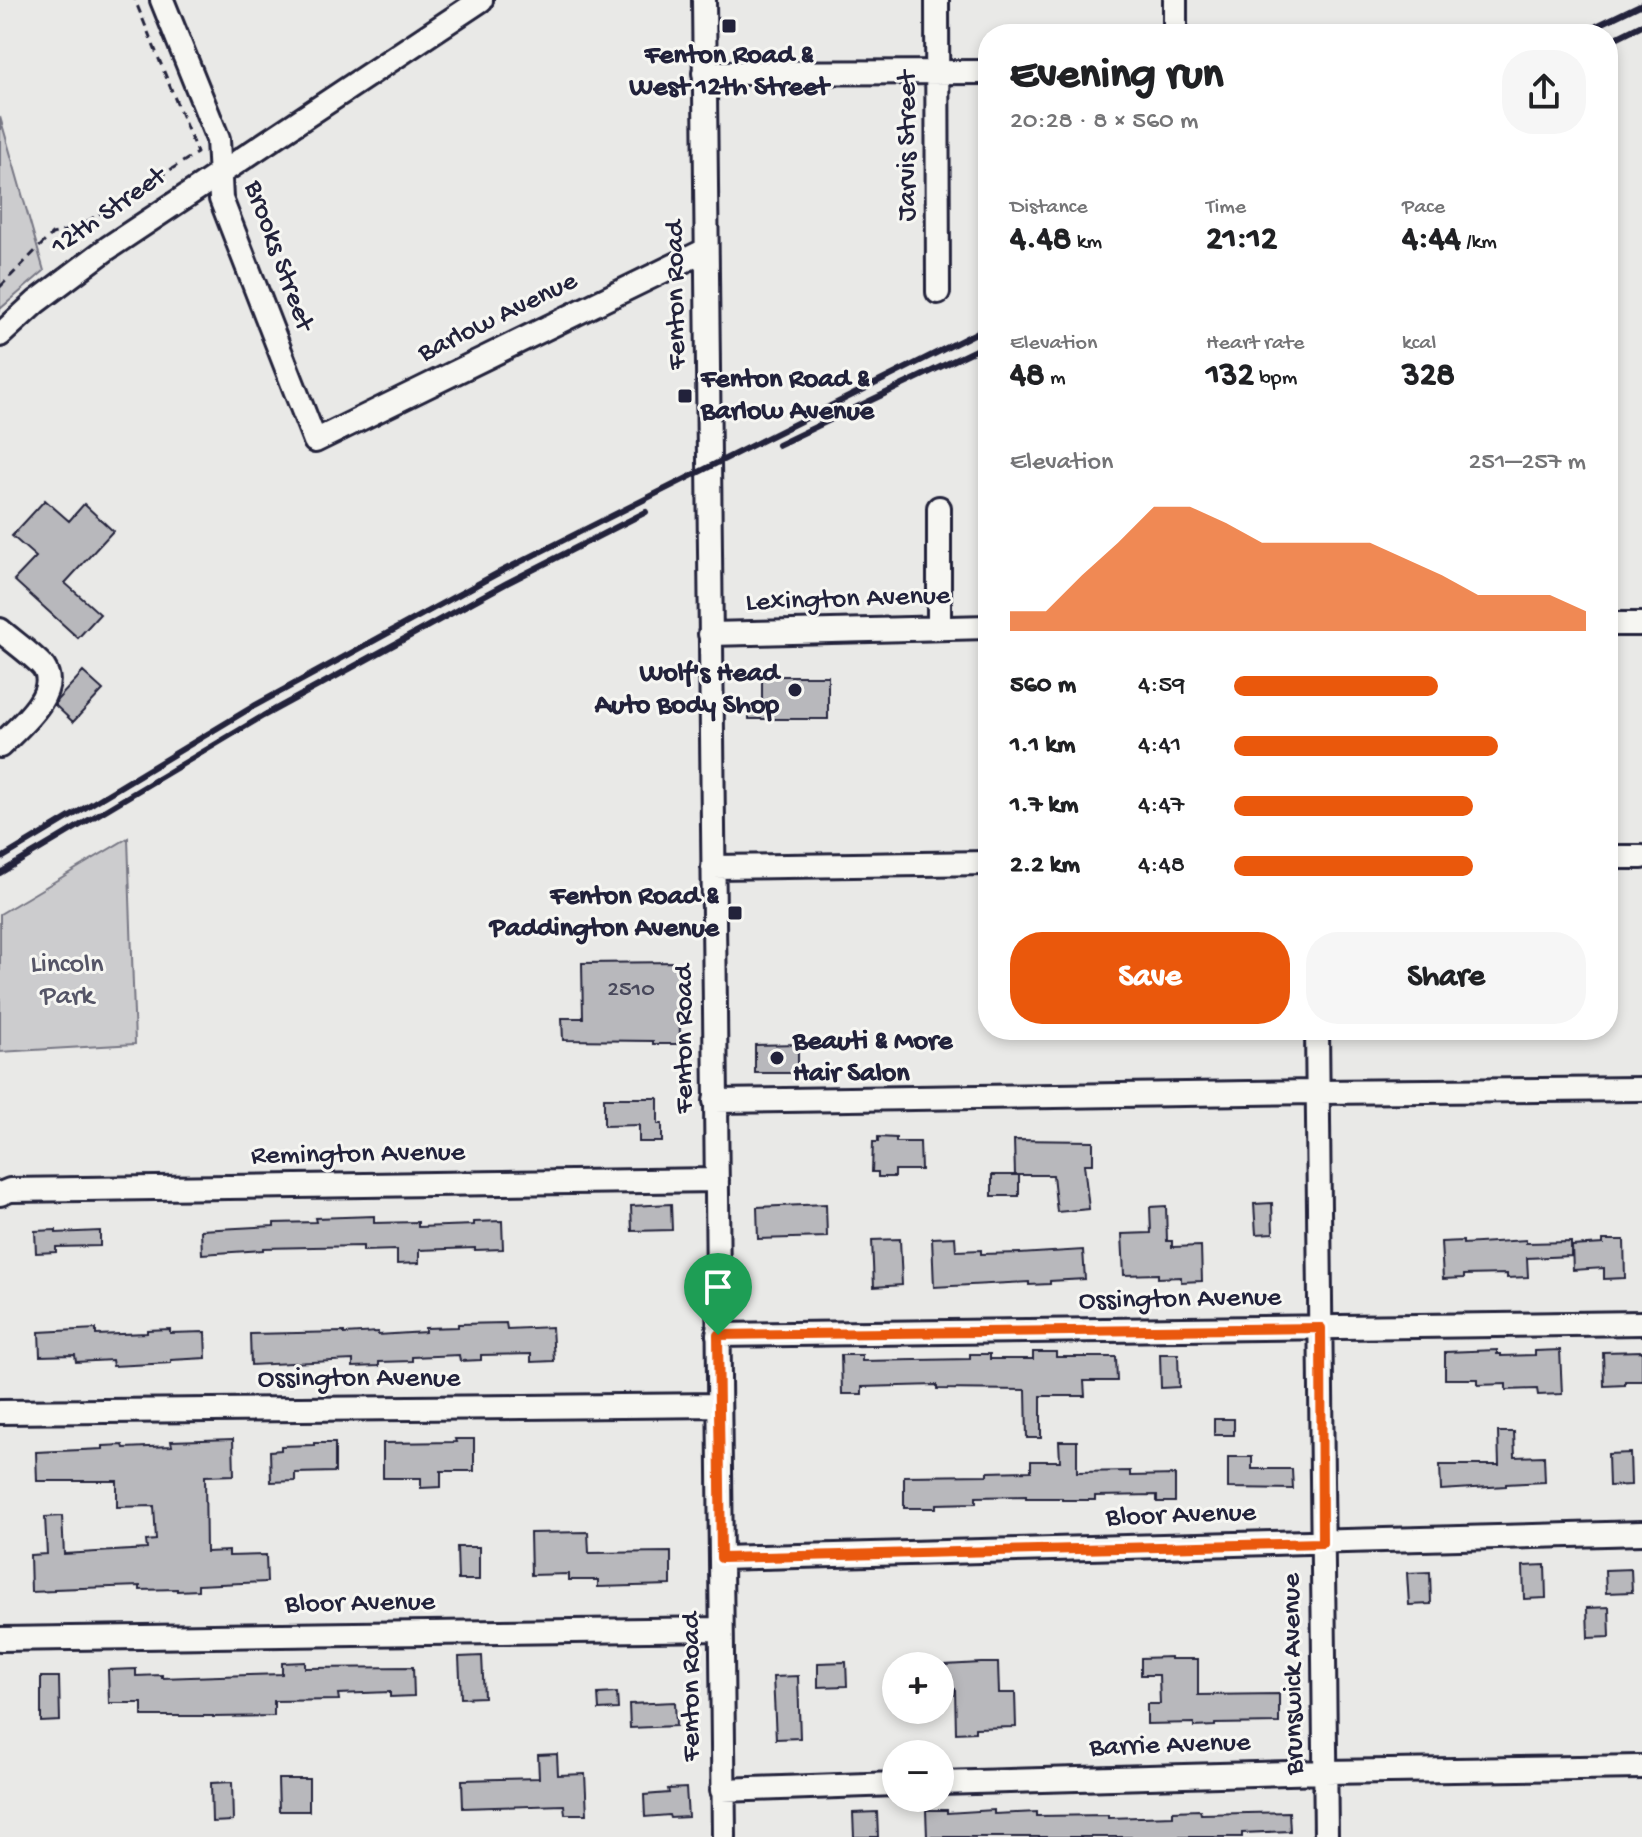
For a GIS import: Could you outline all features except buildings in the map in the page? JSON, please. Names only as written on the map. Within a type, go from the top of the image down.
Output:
[{"type":"street","name":"Brooks Street","points":[[162,0],[218,139],[221,199],[315,441]]},
{"type":"street","name":"12th Street","points":[[0,335],[36,302],[108,248],[481,0]]},
{"type":"street","name":"Fenton Road","points":[[704,0],[724,1837]]},
{"type":"street","name":"Jarvis Street","points":[[937,0],[938,292]]},
{"type":"street","points":[[1175,0],[1175,24]]},
{"type":"street","points":[[704,73],[978,72]]},
{"type":"street","name":"Barlow Avenue","points":[[315,441],[706,250]]},
{"type":"street","points":[[939,508],[939,627]]},
{"type":"street","points":[[1618,624],[1642,624]]},
{"type":"street","name":"Lexington Avenue","points":[[710,634],[978,627]]},
{"type":"street","points":[[0,630],[44,669],[47,686],[43,700],[0,746]]},
{"type":"street","points":[[1618,857],[1642,857]]},
{"type":"street","points":[[713,867],[978,863]]},
{"type":"street","name":"Brunswick Avenue","points":[[1317,1040],[1326,1837]]},
{"type":"street","points":[[715,1101],[1642,1089]]},
{"type":"street","name":"Remington Avenue","points":[[0,1194],[10,1190],[717,1180]]},
{"type":"street","name":"Ossington Avenue","points":[[718,1335],[1642,1323]]},
{"type":"street","name":"Ossington Avenue","points":[[0,1412],[719,1405]]},
{"type":"street","name":"Bloor Avenue","points":[[721,1558],[1642,1533]]},
{"type":"street","name":"Bloor Avenue","points":[[0,1639],[721,1629]]},
{"type":"street","name":"Barrie Avenue","points":[[954,1783],[1642,1767]]},
{"type":"street","points":[[722,1790],[882,1784]]},
{"type":"path","points":[[0,287],[52,234],[77,228],[197,153],[135,0]]},
{"type":"green space","points":[[0,117],[44,271],[0,309]]},
{"type":"green space","name":"Lincoln Park","points":[[128,838],[135,1044],[0,1052],[0,914]]},
{"type":"railway","points":[[1601,24],[1642,4]]},
{"type":"railway","points":[[1618,37],[1642,25]]},
{"type":"railway","points":[[0,859],[254,706],[500,572],[978,332]]},
{"type":"railway","points":[[778,445],[978,349]]},
{"type":"railway","points":[[0,873],[263,716],[507,583],[646,512]]},
{"type":"place","name":"Fenton Road & West 12th Street","points":[[729,26]]},
{"type":"place","name":"Fenton Road & Barlow Avenue","points":[[685,396]]},
{"type":"place","name":"Wolf's Head Auto Body Shop","points":[[795,690]]},
{"type":"place","name":"Fenton Road & Paddington Avenue","points":[[735,913]]},
{"type":"place","name":"Beauti & More Hair Salon","points":[[777,1058]]},
{"type":"route","points":[[1321,1328],[1322,1543],[721,1558],[718,1335],[1321,1328]]}]
